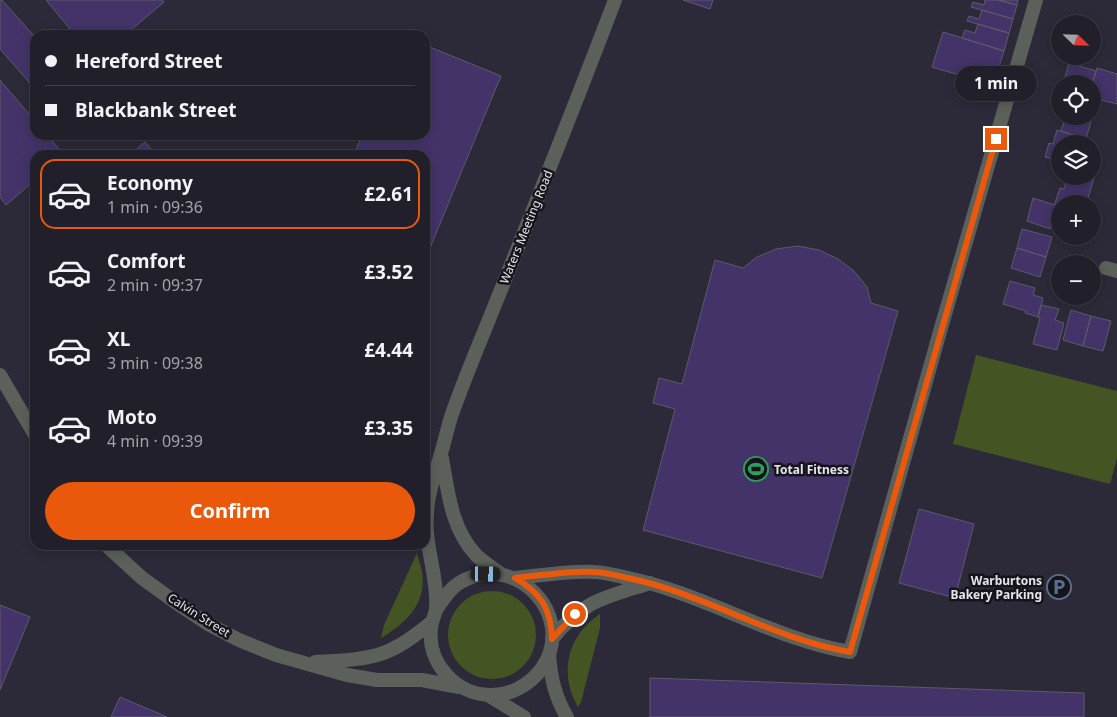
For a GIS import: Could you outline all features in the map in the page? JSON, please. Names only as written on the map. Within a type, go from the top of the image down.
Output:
[{"type":"street","name":"Waters Meeting Road","points":[[430,493],[457,402],[615,0]]},
{"type":"street","points":[[515,578],[594,572],[650,583],[685,594],[805,642],[850,652],[1036,0]]},
{"type":"street","points":[[0,375],[30,426]]},
{"type":"street","name":"Waters Meeting Road","points":[[441,454],[452,513],[462,538],[476,556],[501,574]]},
{"type":"street","name":"Calvin Street","points":[[111,550],[142,578],[208,624],[239,640],[276,655],[347,675],[377,680],[422,680],[461,687]]},
{"type":"street","name":"Waters Meeting Road","points":[[430,550],[434,572],[434,616]]},
{"type":"street","points":[[501,574],[515,578],[539,596],[547,610],[551,624],[552,639],[549,654],[542,668],[532,680],[518,689],[503,694],[488,695],[474,693],[461,687],[448,677],[437,662],[432,646],[431,630],[434,616],[447,593],[458,583],[471,577],[501,574]]},
{"type":"street","points":[[552,639],[575,614],[589,604],[601,598],[650,583]]},
{"type":"street","name":"Calvin Street","points":[[305,663],[347,660],[384,653],[407,641],[434,616]]},
{"type":"street","points":[[549,654],[555,694],[568,717]]},
{"type":"street","points":[[488,695],[524,717]]},
{"type":"green space","points":[[976,355],[1117,391],[1117,458],[1110,484],[953,444]]},
{"type":"green space","points":[[417,553],[423,583],[418,603],[399,626],[381,638],[384,625]]},
{"type":"green space","points":[[483,591],[501,591],[517,598],[529,610],[536,626],[536,644],[529,660],[517,672],[501,679],[483,679],[467,672],[455,660],[448,644],[448,626],[455,610],[467,598]]},
{"type":"green space","points":[[600,614],[600,628],[581,702],[578,707],[568,681],[570,656],[580,633]]},
{"type":"building","points":[[0,0],[2,0],[30,31],[30,83],[0,49]]},
{"type":"building","points":[[46,0],[162,0],[164,2],[131,30],[71,30]]},
{"type":"building","points":[[683,0],[713,0],[710,9]]},
{"type":"building","points":[[985,0],[998,0],[1017,5],[1013,19],[971,7],[973,2],[984,5]]},
{"type":"building","points":[[998,0],[1018,0],[1017,5]]},
{"type":"building","points":[[982,10],[1013,19],[1009,33],[967,21],[969,16],[979,19]]},
{"type":"building","points":[[978,24],[1009,33],[1004,51],[962,38],[965,30],[975,33]]},
{"type":"building","points":[[943,32],[1004,51],[993,85],[932,67]]},
{"type":"building","points":[[430,47],[501,76],[430,248],[430,150],[356,150],[360,140],[430,140]]},
{"type":"building","points":[[1068,65],[1076,65],[1096,71],[1095,75],[1066,75]]},
{"type":"building","points":[[1097,68],[1117,74],[1117,104],[1101,100],[1101,75],[1095,75]]},
{"type":"building","points":[[0,80],[30,115],[30,140],[51,140],[60,150],[30,150],[30,184],[6,205],[0,197]]},
{"type":"building","points":[[1063,125],[1090,125],[1087,135],[1074,135],[1061,131]]},
{"type":"building","points":[[1057,130],[1073,135],[1056,135]]},
{"type":"building","points":[[145,142],[152,150],[136,150]]},
{"type":"building","points":[[1049,143],[1051,144],[1051,159],[1045,157]]},
{"type":"building","points":[[1065,185],[1092,185],[1089,195],[1058,195],[1060,188],[1064,189]]},
{"type":"building","points":[[1033,198],[1051,204],[1050,229],[1027,221]]},
{"type":"building","points":[[1022,229],[1051,237],[1046,257],[1017,248]]},
{"type":"building","name":"Total Fitness","points":[[798,246],[819,250],[838,259],[854,271],[867,287],[871,303],[898,311],[822,578],[643,530],[675,409],[653,403],[659,378],[682,384],[715,260],[743,268],[757,257],[776,249]]},
{"type":"building","points":[[1017,248],[1046,257],[1040,277],[1011,268]]},
{"type":"building","points":[[1010,281],[1035,288],[1033,295],[1043,298],[1038,317],[1003,304]]},
{"type":"building","points":[[1041,305],[1059,309],[1055,320],[1064,323],[1057,350],[1033,344],[1040,318],[1038,317]]},
{"type":"building","points":[[1071,310],[1091,316],[1083,346],[1063,340]]},
{"type":"building","points":[[1091,316],[1111,321],[1103,351],[1083,346]]},
{"type":"building","points":[[919,509],[974,524],[955,598],[899,583]]},
{"type":"building","points":[[0,605],[30,617],[0,690]]},
{"type":"building","points":[[650,678],[1084,693],[1084,717],[650,717]]},
{"type":"building","points":[[120,697],[167,717],[111,717]]},
{"type":"place","name":"Total Fitness","points":[[756,469]]},
{"type":"place","name":"Warburtons Bakery Parking","points":[[1059,587]]},
{"type":"route","points":[[575,614],[552,639],[551,624],[547,610],[539,596],[515,578],[594,572],[650,583],[685,594],[805,642],[850,652],[996,139]]}]
